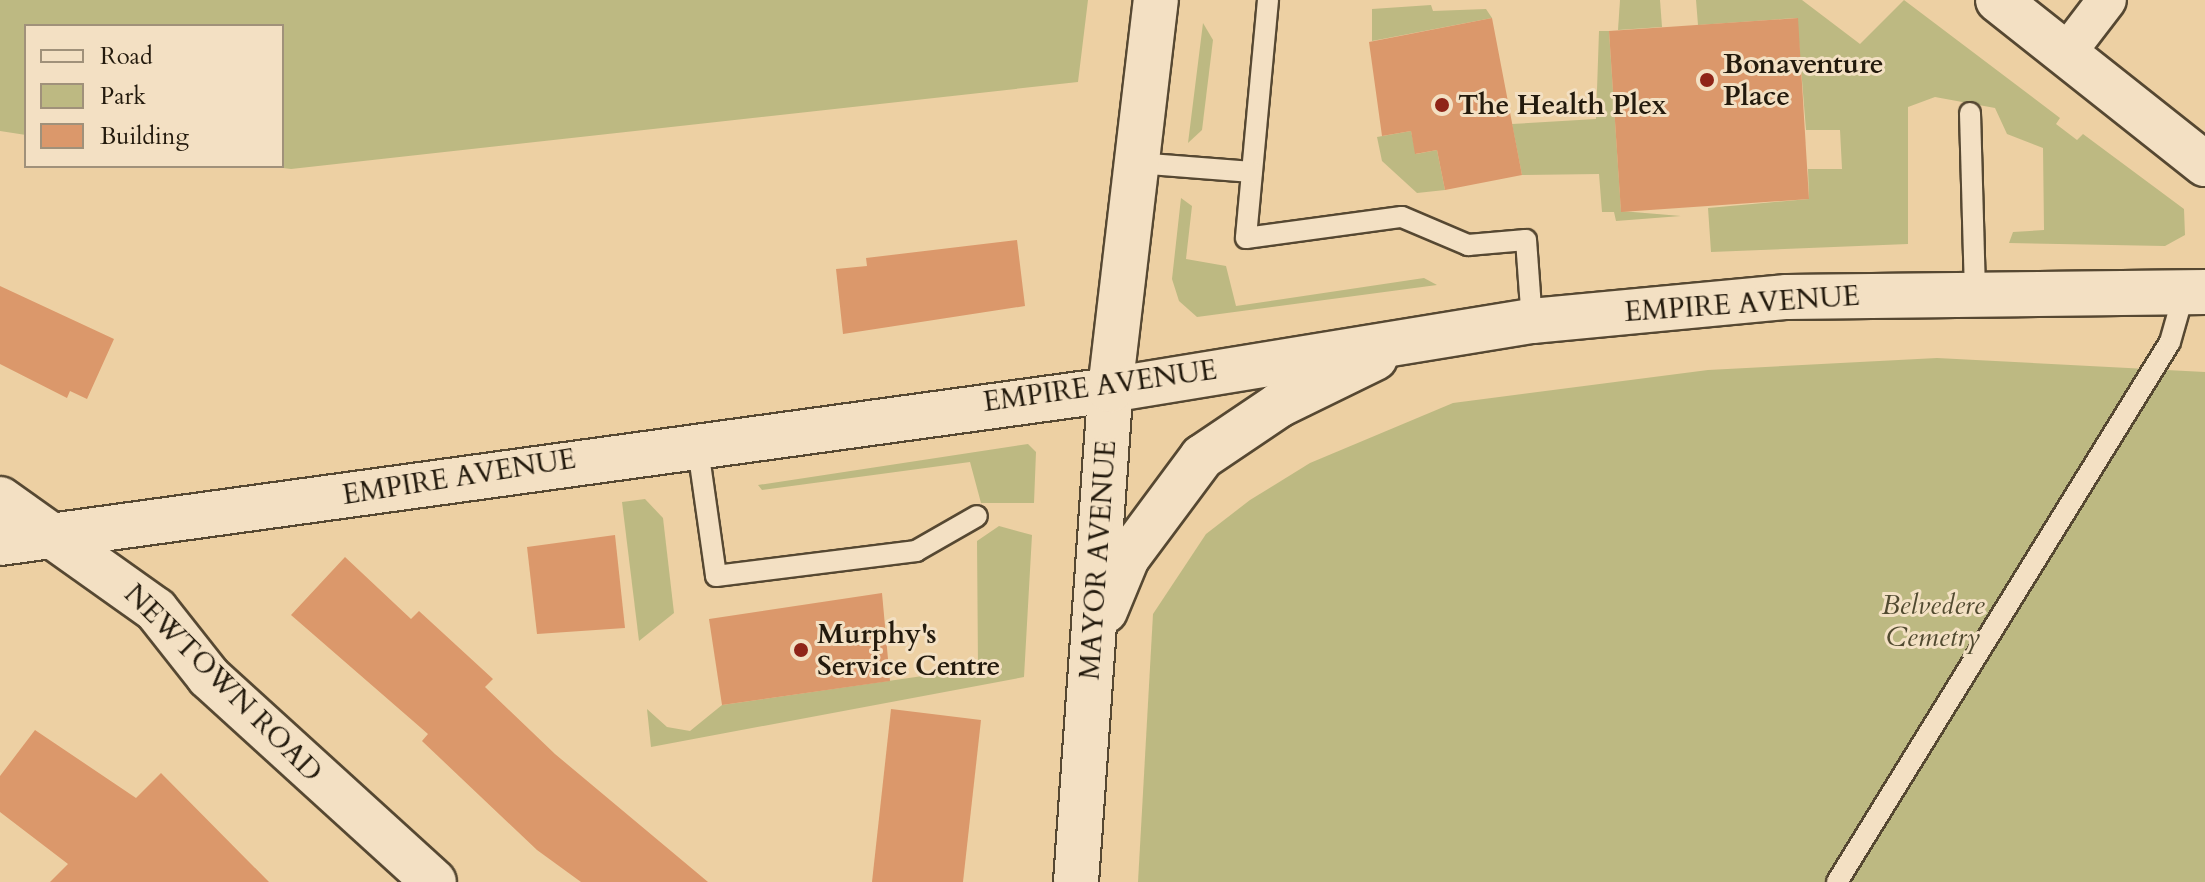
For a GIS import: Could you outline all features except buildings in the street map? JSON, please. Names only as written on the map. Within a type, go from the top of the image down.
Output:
[{"type":"street","name":"MAYOR AVENUE","points":[[1076,882],[1110,390],[1156,0]]},
{"type":"street","points":[[1998,0],[2068,51],[2205,164]]},
{"type":"street","points":[[2068,51],[2107,0]]},
{"type":"street","name":"EMPIRE AVENUE","points":[[0,543],[697,442],[1110,390],[1532,321],[1694,303],[1975,294],[2195,293]]},
{"type":"street","points":[[1091,647],[1127,558],[1202,457],[1279,405],[1408,341]]},
{"type":"street","name":"NEWTOWN ROAD","points":[[0,499],[156,610],[209,677],[434,882]]},
{"type":"lane","points":[[1268,0],[1246,238],[1402,217],[1468,245],[1526,240],[1532,321]]},
{"type":"lane","points":[[1970,113],[1975,294]]},
{"type":"lane","points":[[1137,163],[1252,172]]},
{"type":"lane","points":[[1837,882],[2170,342],[2195,293]]},
{"type":"lane","points":[[697,442],[716,576],[916,551],[977,516]]},
{"type":"green space","points":[[0,0],[1088,0],[1078,82],[291,169],[283,168],[284,24],[24,24],[24,135],[0,131]]},
{"type":"green space","points":[[1620,0],[1660,0],[1662,27],[1618,30]]},
{"type":"green space","points":[[1696,0],[1802,0],[1860,44],[1904,0],[2060,118],[2056,124],[2077,140],[2083,134],[2184,209],[2185,235],[2165,246],[2009,243],[2013,232],[2044,230],[2043,148],[2007,134],[1995,108],[1935,97],[1908,107],[1908,244],[1711,252],[1708,208],[1809,199],[1808,169],[1842,169],[1840,130],[1806,130],[1797,18],[1698,25]]},
{"type":"green space","points":[[1431,5],[1433,11],[1486,9],[1492,18],[1372,41],[1372,9]]},
{"type":"green space","points":[[1203,23],[1213,40],[1202,130],[1188,143]]},
{"type":"green space","points":[[1599,31],[1609,31],[1621,211],[1681,216],[1616,221],[1614,212],[1602,212],[1599,174],[1522,175],[1512,124],[1596,119]]},
{"type":"green space","points":[[1411,131],[1416,154],[1437,150],[1445,190],[1417,193],[1382,161],[1377,137]]},
{"type":"green space","points":[[1181,198],[1192,206],[1186,259],[1226,266],[1236,306],[1424,278],[1437,285],[1197,317],[1179,301],[1172,279]]},
{"type":"green space","name":"Belvedere Cemetry","points":[[1937,358],[2205,372],[2205,882],[1138,882],[1153,614],[1206,534],[1250,500],[1310,463],[1453,403],[1708,370]]},
{"type":"green space","points":[[1028,444],[1036,452],[1034,503],[981,503],[970,462],[762,490],[758,485]]},
{"type":"green space","points":[[645,499],[663,518],[674,613],[639,641],[622,502]]},
{"type":"green space","points":[[999,526],[1032,535],[1024,677],[651,747],[647,709],[667,727],[690,731],[722,705],[978,668],[977,541]]},
{"type":"place","name":"Bonaventure Place","points":[[1707,80]]},
{"type":"place","name":"The Health Plex","points":[[1442,105]]},
{"type":"place","name":"Murphy's Service Centre","points":[[801,650]]}]
